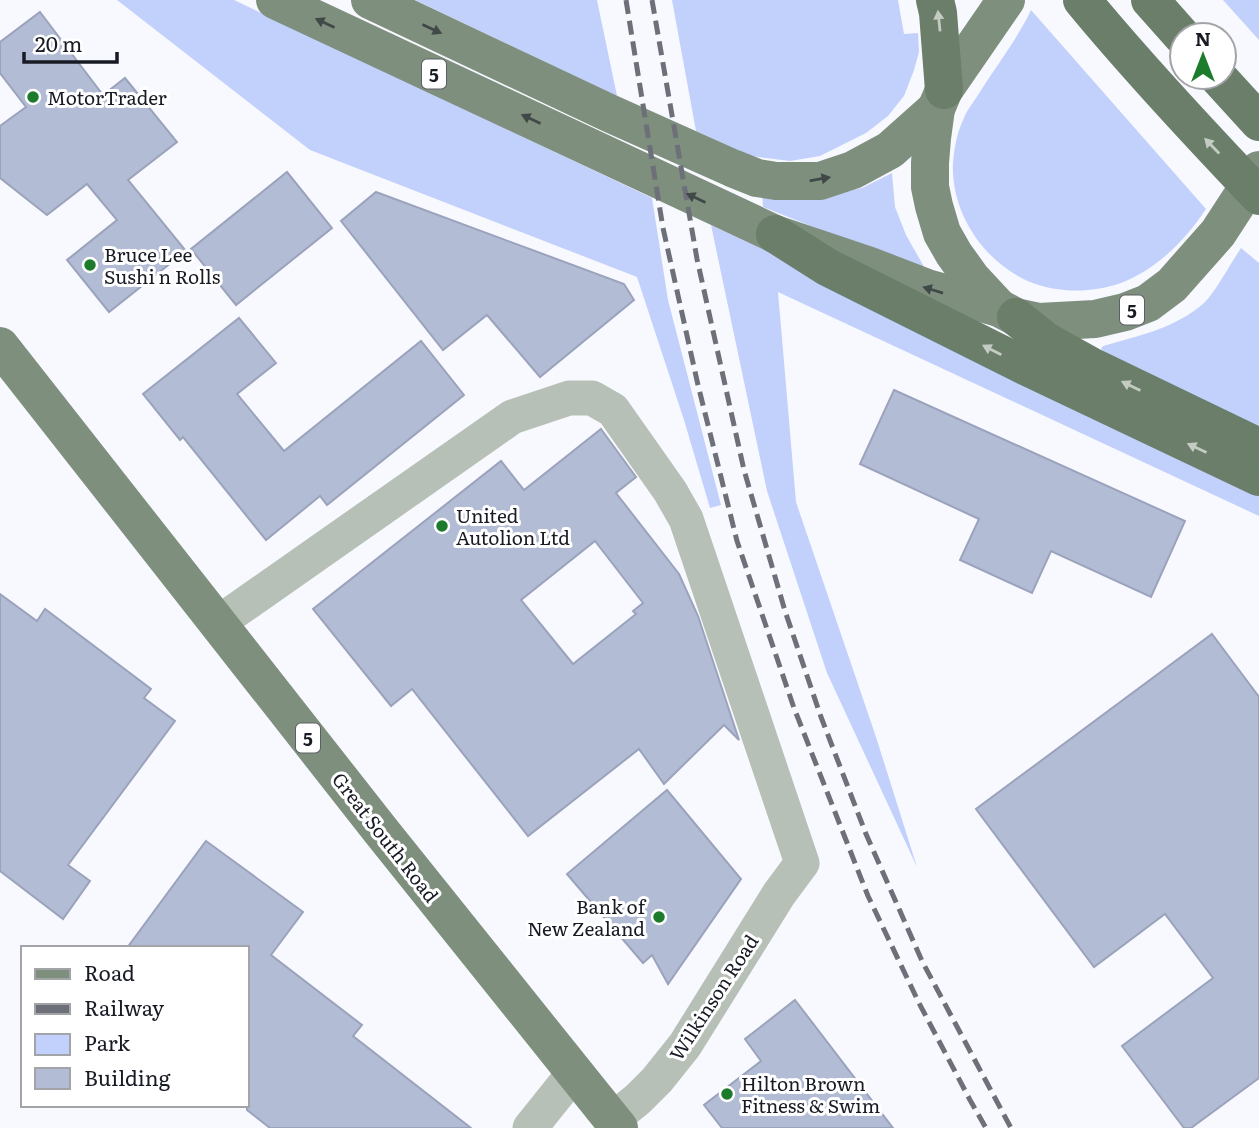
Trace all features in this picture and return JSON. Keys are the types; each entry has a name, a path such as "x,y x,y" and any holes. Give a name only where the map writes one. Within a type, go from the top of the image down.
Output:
{"highway":[{"path":"935,0 938,13 940,100"},
{"path":"1082,0 1107,31 1259,196"},
{"path":"1150,0 1169,21"},
{"path":"1231,91 1259,122"},
{"path":"766,230 827,267 1012,360 1259,477"},
{"path":"1008,312 1046,341 1080,360 1259,447"}],"main road":[{"name":"5","path":"275,0 766,230 927,288 1039,322 1095,319 1148,303 1172,285 1218,233 1259,170"},
{"name":"5","path":"370,0 609,113 752,176 776,181 820,181 853,170 890,150 940,100 1005,0"},
{"path":"940,100 932,138 930,187 942,233 972,279 1008,312"},
{"name":"Great South Road","path":"0,346 615,1124"}],"street":[{"name":"Wilkinson Road","path":"218,623 512,417 569,398 592,398 612,410 670,491 686,519 802,863 779,894 685,1045 657,1080 615,1124"},
{"path":"530,1128 574,1073"}],"green space":[{"path":"117,0 234,0 652,198 668,300 721,505 710,508 637,277 310,150"},
{"path":"415,0 597,0 617,96"},
{"path":"672,0 898,0 904,34 918,33 919,52 904,96 888,116 866,133 820,156 790,161 750,156 696,131"},
{"path":"1223,0 1259,0 1259,40"},
{"path":"1031,10 1206,209 1168,254 1144,271 1118,284 1097,289 1051,288 1014,274 999,263 974,235 958,201 953,164 962,123 968,109"},
{"path":"892,173 895,207 906,235 927,272 763,207 762,194 801,199 862,188"},
{"path":"711,225 1259,491 1259,516 778,292 796,502 917,867 827,673 767,491"},
{"path":"1241,248 1259,263 1259,436 1114,359 1101,349 1103,346 1169,325 1193,312 1213,292"}],"building":[{"path":"40,12 103,95 125,78 177,142 128,180 186,251 109,312 67,260 117,220 87,184 47,215 0,178 0,126 26,107 0,73 0,42"},
{"path":"287,172 332,228 236,305 191,249"},
{"path":"376,192 624,284 634,300 540,377 487,315 443,350 341,221"},
{"path":"239,318 276,363 237,394 284,451 421,341 464,395 327,505 320,496 266,540 183,437 180,440 143,394"},
{"path":"894,390 1185,521 1151,597 1051,551 1032,593 960,560 979,519 860,464"},
{"path":"601,429 636,477 616,493 679,574 698,616 739,740 724,725 664,784 639,749 528,836 412,689 391,706 313,609 501,461 524,490","holes":["595,541 643,603 633,611 636,614 573,664 521,600"]},
{"path":"0,594 37,621 45,609 151,689 144,698 175,721 68,865 90,881 63,919 0,871"},
{"path":"1212,634 1259,697 1259,1078 1191,1128 1184,1128 1122,1046 1213,978 1165,914 1094,967 976,809"},
{"name":"Bank of New Zealand","path":"667,790 741,879 668,984 652,955 643,963 567,874"},
{"path":"206,841 303,912 271,955 362,1025 353,1036 471,1128 270,1128 247,1110 248,946 128,946"},
{"path":"795,1000 893,1128 722,1128 704,1105 761,1061 745,1039"}],"railway":[{"path":"626,0 663,228 737,541 794,708 868,896 919,1003 986,1128"},
{"path":"652,0 697,259 744,470 785,611 821,717 866,834 922,961 1011,1128"}],"place":[{"name":"MotorTrader","path":"33,97"},
{"name":"Bruce Lee Sushi n Rolls","path":"90,265"},
{"name":"United Autolion Ltd","path":"442,526"},
{"name":"Bank of New Zealand","path":"659,917"},
{"name":"Hilton Brown Fitness & Swim","path":"727,1094"}]}
